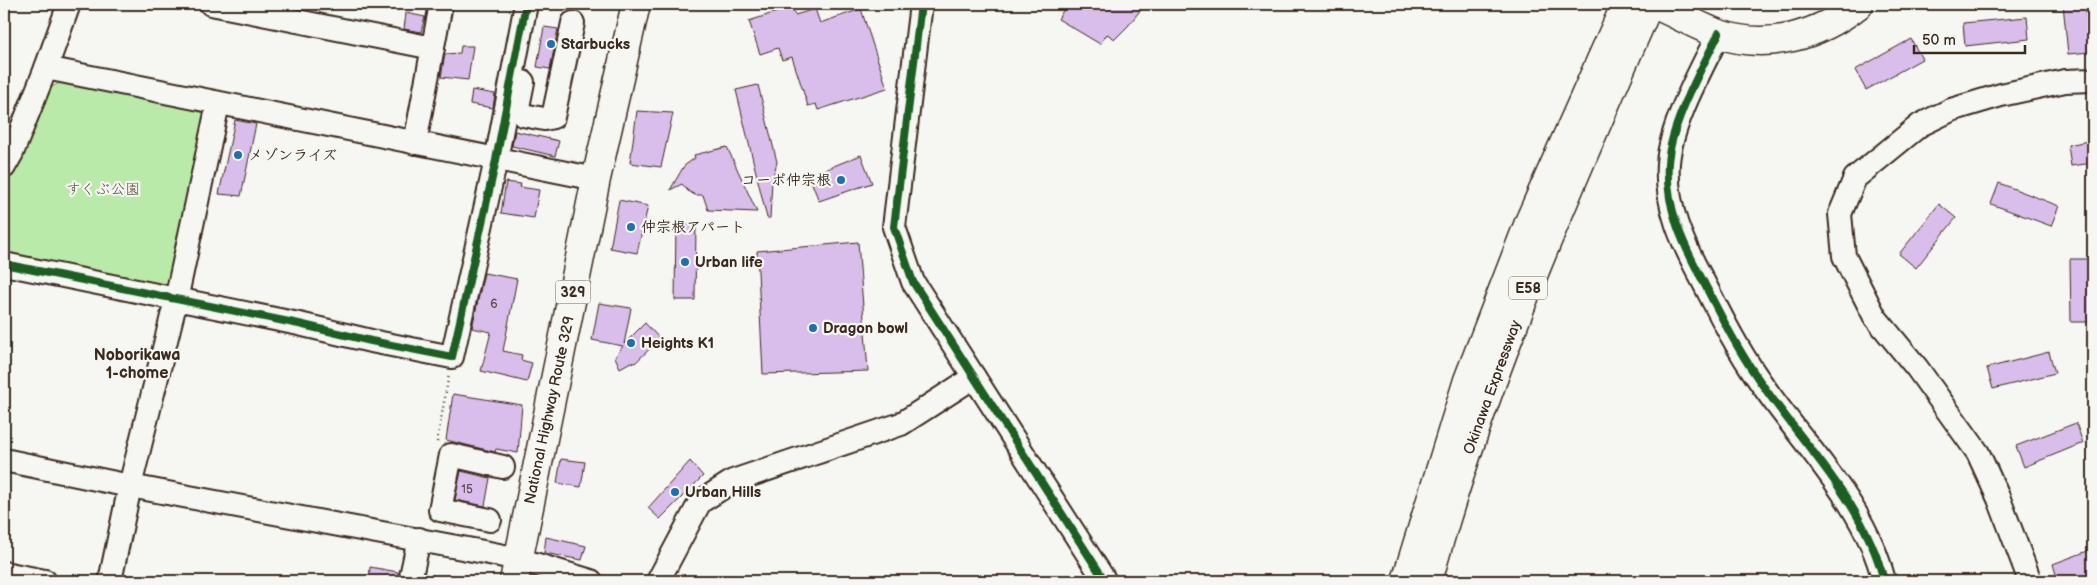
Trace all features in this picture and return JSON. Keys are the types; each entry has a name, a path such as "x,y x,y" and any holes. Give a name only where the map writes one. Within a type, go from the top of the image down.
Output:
{"main road":[{"name":"National Highway Route 329","path":"516,570 596,179 636,4"},
{"name":"Okinawa Expressway","path":"1406,581 1468,380 1530,220 1626,4"},
{"path":"1658,7 1719,34 1737,38 1763,40 1804,35 1836,20 1859,4"},
{"name":"Okinawa Expressway","path":"1428,581 1488,390 1552,224 1658,7"}],"street":[{"path":"6,156 46,68 69,4"},
{"path":"211,4 433,48"},
{"path":"416,143 441,4"},
{"path":"922,4 894,228 913,282 1105,581"},
{"path":"530,8 518,107 523,115 544,119 553,117 574,23"},
{"path":"4,264 452,357 530,8"},
{"path":"1719,34 1685,106 1672,142 1668,163 1669,190 1673,215 1692,261 1756,376 1833,479 1864,528 1876,552 1884,581"},
{"path":"46,68 596,179"},
{"path":"2030,581 1999,499 1978,454 1917,368 1875,317 1844,256 1840,214 1856,178 1920,125 1951,110 2001,95 2065,81 2093,80"},
{"path":"110,581 130,486 176,300 218,104"},
{"path":"658,581 700,502 733,481 901,424 974,377"},
{"path":"490,520 440,510 451,455 503,467"},
{"path":"4,460 130,486 419,539 516,570 591,581"},
{"path":"410,581 419,539"},
{"path":"4,573 45,581"}],"green space":[{"name":"すくぶ公園","path":"65,80 210,109 171,292 4,260 4,187 20,158 52,87"}],"building":[{"path":"1065,4 1145,4 1115,39 1107,34 1100,44 1058,19"},
{"path":"2063,4 2085,4 2090,52 2068,54"},
{"path":"792,7 795,15 815,9 820,23 861,9 887,88 818,110 816,104 808,106 792,57 782,60 778,48 760,54 749,21"},
{"path":"406,13 425,17 421,32 404,29"},
{"path":"2027,17 2029,39 1965,46 1963,23"},
{"path":"544,27 558,29 550,69 537,67"},
{"path":"1911,39 1922,59 1866,90 1855,70"},
{"path":"461,46 473,46 468,80 441,77 445,54 460,53"},
{"path":"758,85 777,162 772,180 770,218 767,218 736,90"},
{"path":"472,90 495,94 493,108 470,104"},
{"path":"637,111 673,113 661,167 630,163"},
{"name":"メゾンライズ","path":"235,120 256,124 241,196 219,194"},
{"path":"515,131 559,141 555,156 512,146"},
{"path":"2093,140 2093,163 2071,166 2068,145"},
{"path":"727,147 757,212 708,210 703,195 695,195 682,184 670,190 684,166 695,158 694,155"},
{"name":"コーポ仲宗根","path":"861,155 872,183 819,201 809,176"},
{"path":"506,182 521,184 520,187 539,190 534,218 501,213"},
{"path":"1999,183 2059,206 2051,226 1991,204"},
{"name":"仲宗根アパート","path":"619,200 648,206 637,253 610,248"},
{"path":"1939,204 1956,218 1916,268 1899,254"},
{"name":"Urban life","path":"676,224 696,224 695,300 675,300"},
{"name":"Dragon bowl","path":"858,242 868,371 763,374 757,251"},
{"path":"2070,259 2093,259 2093,322 2071,322"},
{"path":"484,273 517,279 503,351 522,355 521,360 532,363 527,382 481,371 491,332 472,328"},
{"name":"Heights K1","path":"599,303 631,308 624,344 645,323 660,339 635,363 631,362 620,368 615,357 623,346 592,340"},
{"path":"2049,352 2055,373 1993,389 1987,368"},
{"path":"453,394 522,405 518,453 496,449 495,452 446,440"},
{"path":"2076,423 2083,443 2024,467 2016,446"},
{"path":"561,459 585,462 581,487 557,483"},
{"name":"Urban Hills","path":"690,461 703,476 660,519 648,508"},
{"path":"461,471 490,478 485,506 455,500"},
{"path":"546,537 586,546 582,560 544,553"},
{"path":"2093,549 2093,573 2070,581 2058,581 2053,564"},
{"path":"370,567 398,572 397,581 369,581"}],"cycle path":[{"path":"4,264 452,357 496,160 526,4"},
{"path":"921,4 894,227 913,282 1105,581"},
{"path":"1719,33 1688,97 1670,147 1668,179 1672,210 1682,239 1728,330 1757,377 1847,499 1875,552 1884,581"}],"place":[{"name":"Starbucks","path":"551,44"},
{"name":"メゾンライズ","path":"238,155"},
{"name":"コーポ仲宗根","path":"841,180"},
{"name":"仲宗根アパート","path":"631,227"},
{"name":"Urban life","path":"685,262"},
{"name":"Dragon bowl","path":"813,328"},
{"name":"Heights K1","path":"631,343"},
{"name":"Urban Hills","path":"675,492"}],"district":[{"name":"Noborikawa 1-chome","path":"137,363"}]}
